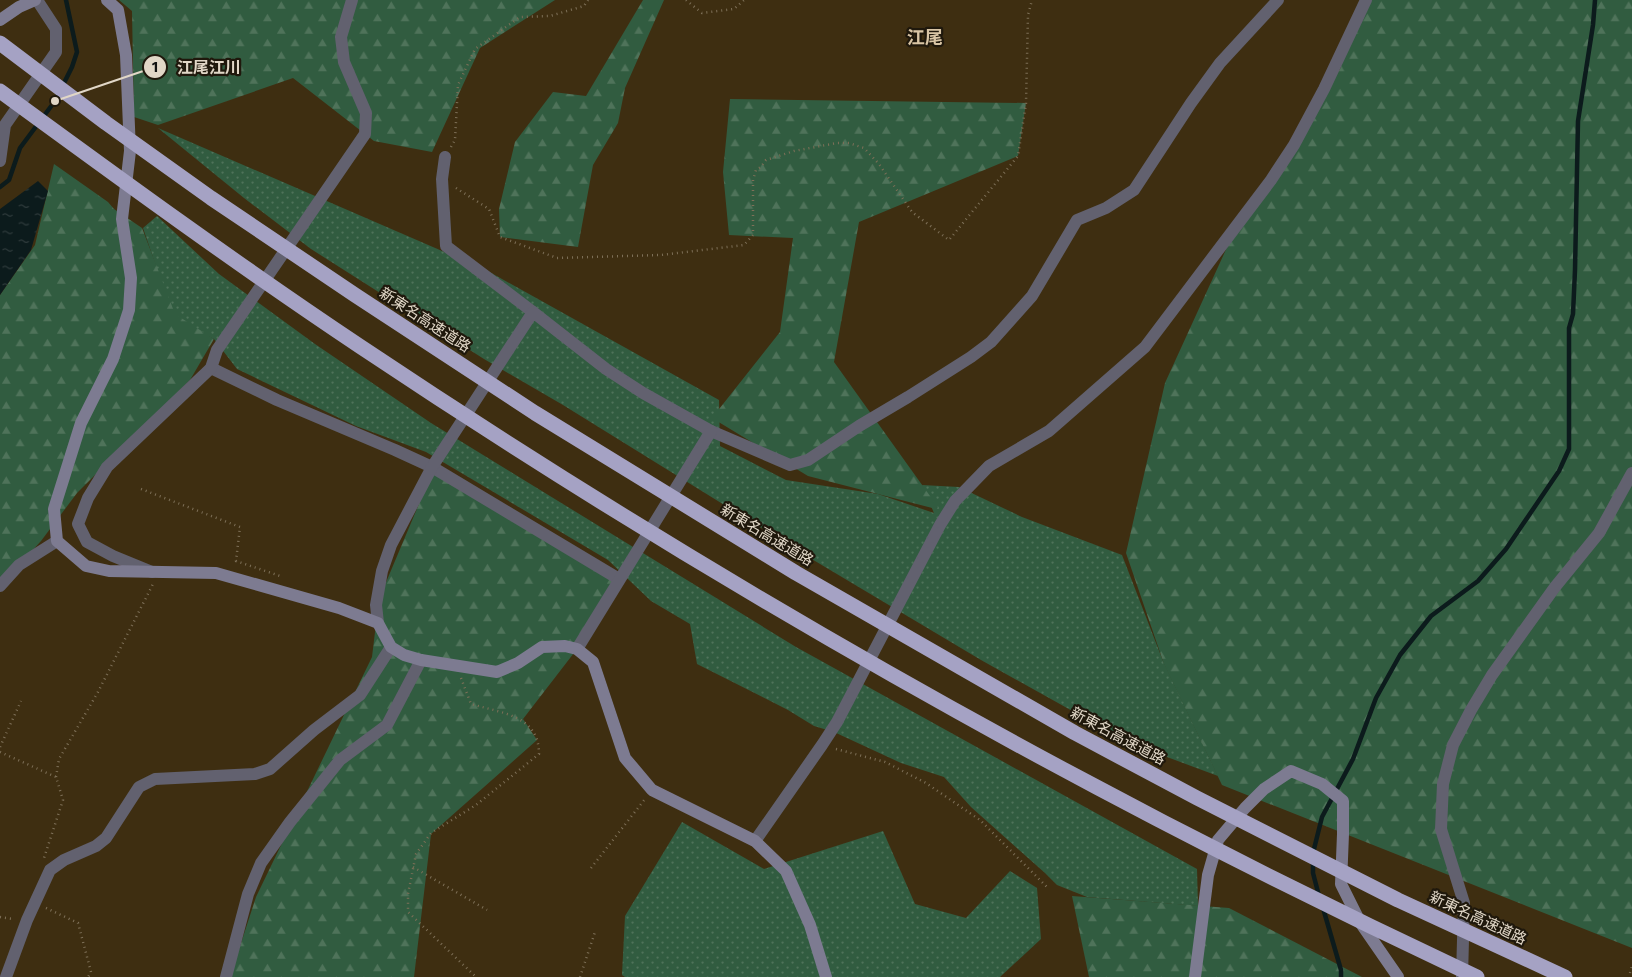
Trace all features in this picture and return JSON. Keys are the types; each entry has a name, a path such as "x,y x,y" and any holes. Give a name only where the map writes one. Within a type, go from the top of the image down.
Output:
{"highway":[{"name":"新東名高速道路","path":"0,42 210,198 347,290 510,397 796,573 1075,733 1197,798 1398,900 1564,977"},
{"path":"0,90 188,228 361,347 671,544 911,684 1057,765 1192,836 1392,937 1478,977"}],"street":[{"path":"0,20 19,7 36,0 56,30 56,52 5,125 0,162"},
{"path":"107,0 118,10 126,55 130,151 122,219 131,278 129,310 113,359 81,423 54,509 57,541 86,566 109,571 216,573 338,608 378,623"},
{"path":"156,572 113,556 87,542 78,524 88,498 107,467 211,368 217,350 364,134 366,113 344,62 341,37 352,0"},
{"path":"445,157 442,180 446,246 613,374 711,431 790,465 808,460 991,342 1032,296 1077,220 1106,208 1134,190 1191,103 1220,63 1278,0"},
{"path":"755,841 836,722 940,525 955,501 989,466 1049,431 1145,347 1271,180 1294,145 1324,90 1366,0"},
{"path":"533,312 435,463 391,545 382,572 376,605 378,623 391,647 404,654 421,660 497,672 518,663 542,647 565,646 577,648 593,662 626,758 652,790 755,841 786,871 810,925 826,977"},
{"path":"211,368 277,400 395,450 435,463 622,573"},
{"path":"577,648 711,431"},
{"path":"1462,977 1464,903 1442,830 1443,784 1453,745 1492,675 1555,587 1599,533 1632,473"},
{"path":"0,586 19,565 57,541"},
{"path":"6,977 27,920 50,870 64,860 96,846 106,838 139,787 155,779 255,774 270,769 314,730 360,695 391,647"},
{"path":"226,977 248,894 261,863 290,822 340,760 387,725 421,660"},
{"path":"1195,977 1208,875 1218,840 1264,789 1291,771 1322,784 1343,801 1341,884 1360,922 1398,977"}],"path":[{"path":"445,157 455,140 458,85 475,50 520,17 550,16 584,6 588,0"},
{"path":"686,0 702,13 734,9 744,0"},
{"path":"442,180 489,209 500,237 557,258 661,255 744,245 753,235 753,180 756,170 766,160 794,151 837,143 849,143 864,148 879,164 912,212 949,240 1018,156 1026,103 1028,16 1032,0"},
{"path":"141,489 240,527 236,562 288,578"},
{"path":"42,864 63,800 56,777 59,759 98,692 156,572"},
{"path":"456,666 471,704 522,720 535,733 539,745 539,754 476,805 431,834 416,854 408,894 408,912 476,977"},
{"path":"0,747 20,701"},
{"path":"822,745 885,762 926,783 980,820 1047,887"},
{"path":"0,752 56,777"},
{"path":"591,868 652,790"},
{"path":"413,867 487,910"},
{"path":"36,903 78,922 91,972 88,977"},
{"path":"580,977 595,932"},
{"path":"1630,973 1632,966"}],"green space":[{"path":"119,0 555,0 480,48 432,152 374,141 293,78 158,125 134,117 132,11"},
{"path":"643,0 664,0 625,88 618,123 593,165 578,247 500,237 499,209 515,142 553,92 586,96"},
{"path":"1364,0 1632,0 1632,948 1222,785 1164,664 1126,553 1165,383 1234,232 1340,69"},
{"path":"730,99 1026,103 1018,156 859,222 834,362 940,510 808,476 712,418 780,332 793,238 729,235 723,172"},
{"path":"158,128 486,270 719,400 720,446 786,480 878,494 934,513 922,485 959,487 1022,517 1122,555 1163,661 1218,776 1167,757 1101,727 981,660 805,555 563,405 484,359 311,249 244,198"},
{"path":"54,164 142,228 175,314 214,339 190,380 77,493 41,541 0,586 0,295 35,245"},
{"path":"157,216 219,274 315,344 431,423 796,647 1197,869 1198,906 1087,897 1057,885 971,807 944,777 901,763 834,732 814,726 788,710 697,664 690,624 651,601 608,560 426,452 356,426 237,369 214,339 174,319 143,228"},
{"path":"432,473 619,579 577,649 523,719 537,740 431,834 414,977 230,977 256,897 372,657 379,599"},
{"path":"682,822 764,869 883,831 915,904 966,918 1010,871 1037,888 1041,939 1000,977 625,977 622,975 625,916"},
{"path":"1072,896 1229,908 1362,977 1089,977"}],"water":[{"path":"38,181 48,191 31,250 0,295 0,209"}],"waterway":[{"path":"0,187 9,180 20,148 55,101 72,67 77,52 66,0"},
{"path":"1319,896 1313,873 1313,853 1322,817 1353,759 1376,698 1400,655 1431,616 1478,581 1506,549 1559,471 1569,449 1569,328 1573,314 1575,270 1578,121 1595,0"},
{"path":"1323,908 1341,970 1341,977"}],"place":[{"name":"江尾江川","path":"55,101"}],"district":[{"name":"江尾","path":"925,38"}]}
